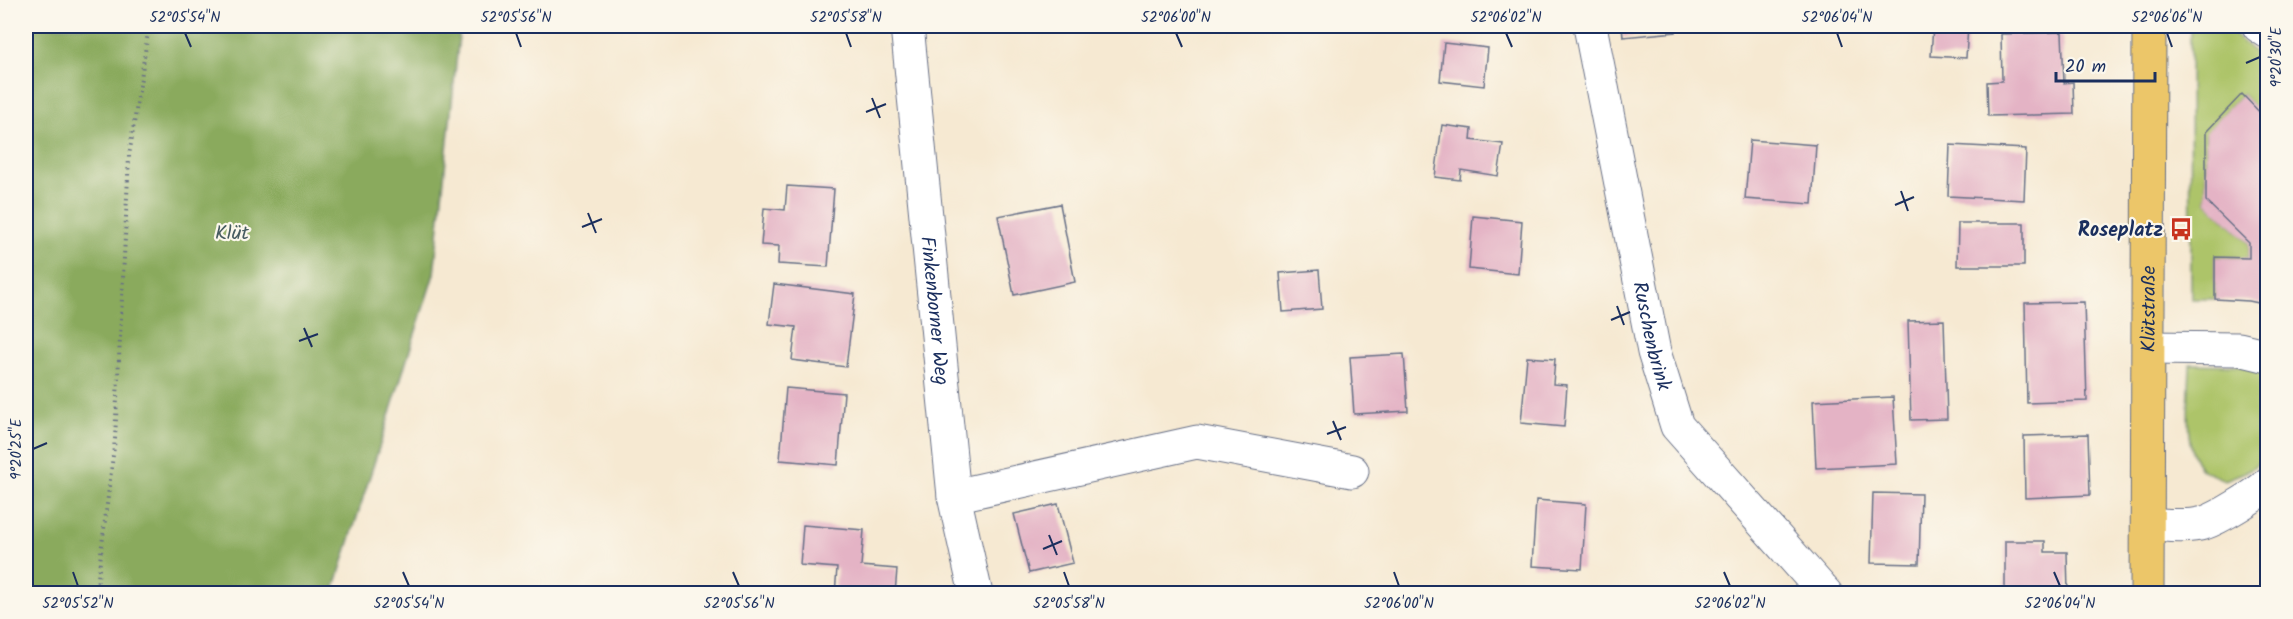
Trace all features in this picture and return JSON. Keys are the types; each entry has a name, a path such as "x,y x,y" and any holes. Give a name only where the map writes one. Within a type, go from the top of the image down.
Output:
{"main road":[{"name":"Klütstraße","path":"2147,594 2149,26"}],"street":[{"name":"Finkenborner Weg","path":"907,26 954,495 976,594"},
{"name":"Ruschenbrink","path":"1590,26 1654,352 1677,426 1826,594"},
{"path":"2259,26 2268,32"},
{"path":"2149,348 2239,349 2268,356"},
{"path":"954,495 1197,442 1352,471"},
{"path":"2148,524 2204,523 2257,495 2268,484"}],"path":[{"path":"96,594 115,439 129,156 149,26"}],"green space":[{"name":"Klüt","path":"26,26 460,26 434,274 333,593 26,593"},
{"path":"2219,26 2234,34 2267,63 2267,121 2242,94 2206,133 2206,201 2249,243 2249,258 2215,257 2215,299 2191,299 2190,28"},
{"path":"2190,364 2237,365 2267,372 2267,454 2250,470 2225,480 2203,470 2196,462 2189,436 2188,420"}],"building":[{"path":"1622,26 1675,26 1676,32 1623,37"},
{"path":"1933,26 1968,26 1966,58 1931,56"},
{"path":"2062,32 2064,83 2073,82 2074,114 1988,116 1987,82 2002,81 2001,34"},
{"path":"1444,43 1488,48 1484,86 1440,81"},
{"path":"2242,94 2268,121 2268,305 2249,301 2215,299 2215,257 2249,258 2249,243 2206,201 2206,132"},
{"path":"1442,125 1472,129 1471,140 1503,144 1498,176 1461,170 1460,180 1435,177"},
{"path":"1750,140 1816,145 1812,204 1745,199"},
{"path":"1950,145 2026,149 2024,200 1948,196"},
{"path":"787,186 834,189 828,267 778,264 779,246 761,245 764,208 785,210"},
{"path":"1060,204 1075,282 1014,295 998,216"},
{"path":"1473,216 1522,221 1518,274 1469,269"},
{"path":"1958,223 2024,223 2024,266 1957,266"},
{"path":"1319,270 1322,309 1283,312 1280,273"},
{"path":"774,284 855,294 846,367 792,360 796,327 769,324"},
{"path":"2084,302 2087,401 2027,403 2025,303"},
{"path":"1944,320 1947,419 1911,420 1908,321"},
{"path":"1404,354 1408,411 1354,414 1350,357"},
{"path":"1527,357 1555,359 1553,384 1567,385 1564,427 1521,423"},
{"path":"786,388 844,393 838,465 780,460"},
{"path":"1893,397 1897,464 1816,468 1813,401"},
{"path":"2088,434 2090,495 2025,498 2024,436"},
{"path":"1873,493 1921,494 1919,564 1871,563"},
{"path":"1536,500 1586,504 1582,569 1532,566"},
{"path":"1058,504 1073,563 1029,573 1014,514"},
{"path":"803,525 864,530 861,566 897,569 895,594 835,594 837,568 800,565"},
{"path":"2005,541 2045,541 2045,552 2067,552 2068,594 2005,594"}],"place":[{"name":"Roseplatz","path":"2181,229"}]}
